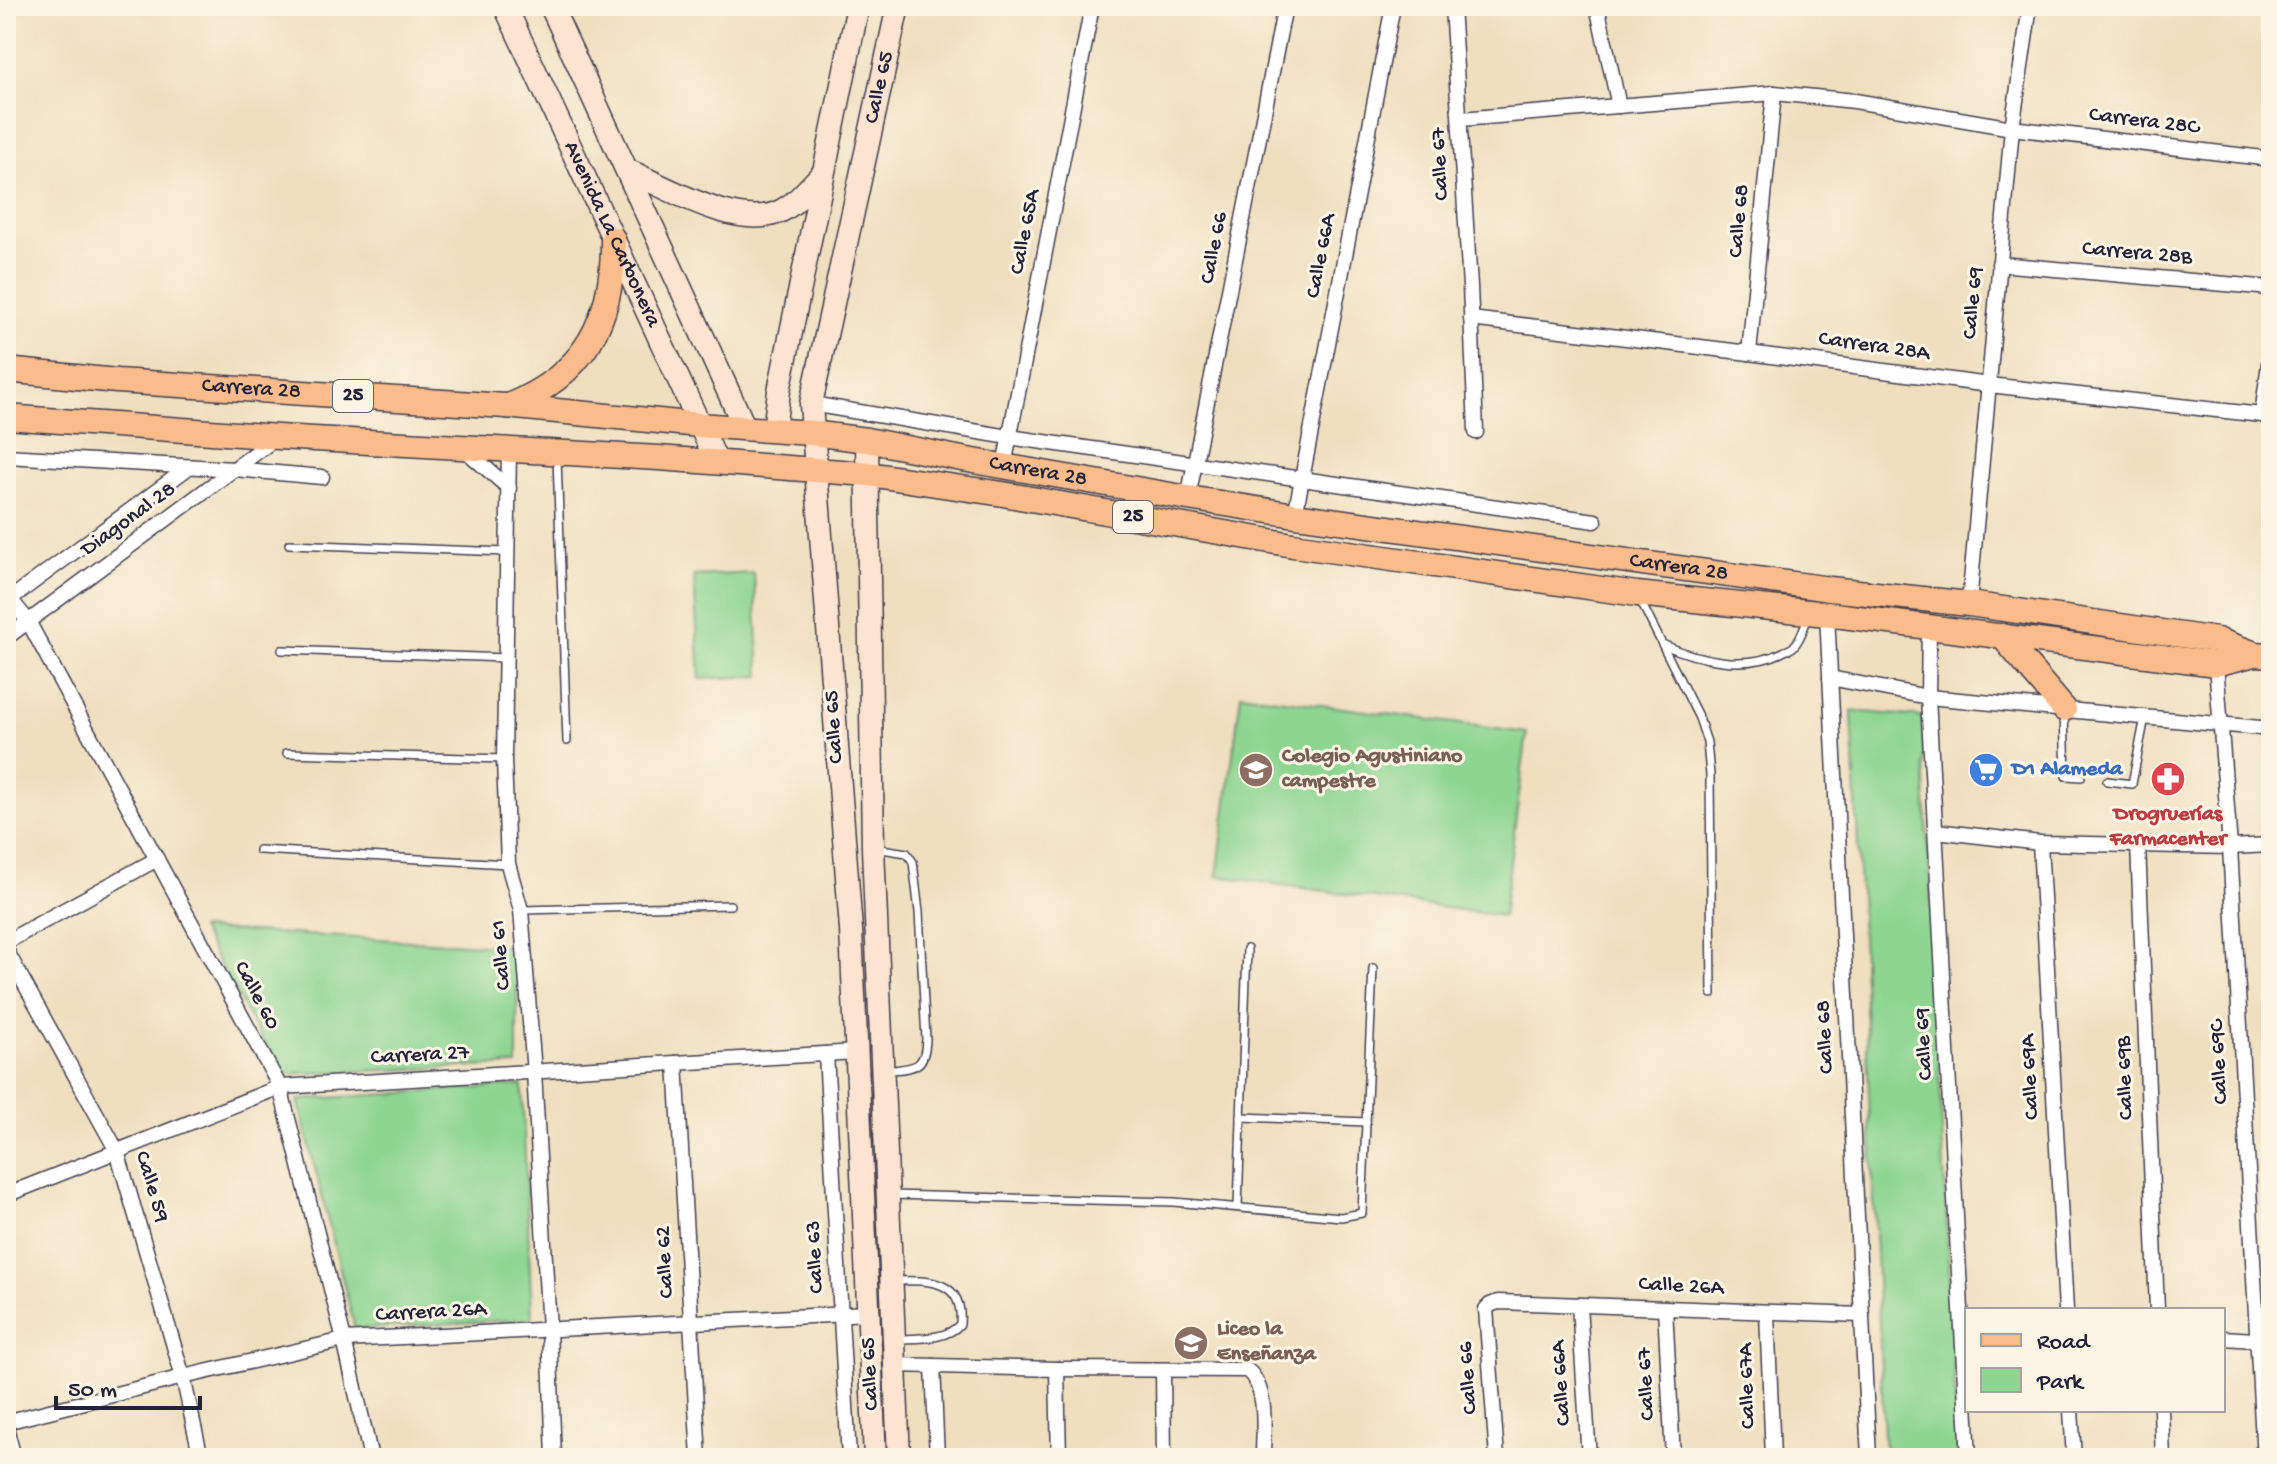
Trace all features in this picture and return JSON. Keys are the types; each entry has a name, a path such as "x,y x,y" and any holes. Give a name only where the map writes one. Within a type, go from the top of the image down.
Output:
{"main road":[{"path":"506,406 528,398 549,385 567,370 589,342 605,310 611,287 613,239"},
{"name":"Carrera 28","path":"6,370 117,381 506,406 867,440 1295,515 1830,589 1969,604 2217,640 2263,654"},
{"name":"Carrera 28","path":"6,417 868,474 1003,494 1293,545 1637,594 1819,613 2216,664 2263,654"},
{"path":"2002,636 2064,709"}],"street":[{"name":"Avenida La Carbonera","path":"505,6 717,462"},
{"name":"Avenida La Carbonera","path":"551,6 745,428"},
{"name":"Calle 65","path":"774,430 779,391 858,6"},
{"name":"Calle 65","path":"875,1458 851,930 811,404 898,6"},
{"name":"Calle 65A","path":"1004,466 1092,6"},
{"name":"Calle 66","path":"1188,498 1285,6"},
{"name":"Calle 66A","path":"1295,515 1393,6"},
{"name":"Calle 67","path":"1452,6 1461,119 1476,432"},
{"path":"1597,6 1619,106"},
{"name":"Calle 69","path":"1969,604 2012,128 2030,6"},
{"path":"1461,119 1774,93 1855,101 2012,128"},
{"name":"Calle 68","path":"1749,353 1774,93"},
{"name":"Carrera 28C","path":"2012,128 2271,159"},
{"path":"627,170 720,211 761,218 781,211 798,199 824,172"},
{"name":"Carrera 28B","path":"1999,264 2271,288"},
{"name":"Carrera 28A","path":"1471,319 1989,385 2267,416"},
{"path":"2267,416 2271,349"},
{"path":"811,404 1009,437 1595,521"},
{"name":"Diagonal 28","path":"6,638 278,437"},
{"name":"Calle 65","path":"867,440 873,848 899,1458"},
{"path":"463,449 509,488"},
{"name":"Calle 61","path":"509,450 504,759 508,864 523,927 534,1072 554,1458"},
{"path":"6,456 322,477"},
{"name":"Diagonal 28","path":"7,598 189,467"},
{"name":"Calle 60","path":"7,598 28,621 280,1087 371,1458"},
{"name":"Calle 68","path":"1819,613 1830,678 1869,1458"},
{"name":"Calle 69","path":"1929,627 1928,697 1965,1324"},
{"name":"Calle 69C","path":"2216,664 2264,1340 2264,1458"},
{"path":"1830,678 1928,697 2271,729"},
{"path":"1936,831 2040,843 2271,845"},
{"name":"Calle 69A","path":"2040,843 2066,1308"},
{"name":"Calle 69B","path":"2138,845 2157,1308"},
{"path":"6,942 157,859"},
{"name":"Calle 59","path":"6,950 117,1151 183,1377 201,1458"},
{"name":"Carrera 27","path":"6,1195 280,1087 856,1052"},
{"name":"Calle 63","path":"826,1054 849,1458"},
{"name":"Calle 62","path":"676,1063 699,1458"},
{"name":"Calle 66","path":"1497,1458 1486,1309 1498,1302"},
{"name":"Calle 26A","path":"1498,1302 1862,1315"},
{"name":"Calle 66A","path":"1579,1305 1589,1458"},
{"name":"Calle 67","path":"1665,1308 1673,1458"},
{"name":"Carrera 26A","path":"6,1424 183,1377 344,1340 868,1313"},
{"name":"Calle 67A","path":"1767,1313 1773,1458"},
{"path":"2225,1338 2264,1340"},
{"path":"894,1365 1247,1370 1261,1390 1263,1458"},
{"path":"933,1366 937,1458"},
{"path":"1057,1369 1059,1458"},
{"path":"1163,1370 1164,1458"},
{"name":"Calle 69","path":"1968,1412 1969,1458"},
{"path":"2071,1412 2074,1458"},
{"path":"2161,1412 2163,1458"},
{"path":"6,1424 14,1458"}],"lane":[{"path":"557,452 567,741"},
{"path":"289,544 508,552"},
{"path":"1637,594 1699,718 1707,742 1712,994"},
{"path":"1662,644 1715,660 1744,661 1773,657 1794,646 1819,613"},
{"path":"282,650 506,658"},
{"path":"2064,709 2066,776 2081,777"},
{"path":"2107,781 2132,784 2145,717"},
{"path":"287,753 504,759"},
{"path":"873,848 907,853 913,862 926,1039 926,1054 922,1062 914,1067 883,1071"},
{"path":"259,850 508,864"},
{"path":"521,910 730,905"},
{"path":"1238,1207 1247,949"},
{"path":"888,1195 1174,1202 1341,1217 1362,1213 1373,968"},
{"path":"1241,1117 1366,1122"},
{"path":"866,1282 913,1280 944,1285 953,1291 959,1301 961,1315 960,1324 951,1332 920,1338 869,1340"}],"green space":[{"path":"754,573 760,676 700,679 694,576"},
{"path":"1241,694 1527,733 1503,916 1217,876"},
{"path":"1852,711 1922,717 1958,1458 1885,1458"},
{"path":"200,929 517,947 517,1065 281,1074"},
{"path":"522,1085 532,1319 355,1329 298,1100"}],"place":[{"name":"Colegio Agustiniano campestre","path":"1256,770"},
{"name":"D1 Alameda","path":"1986,770"},
{"name":"Drogruerías Farmacenter","path":"2168,779"},
{"name":"Liceo la Enseñanza","path":"1191,1343"}]}
